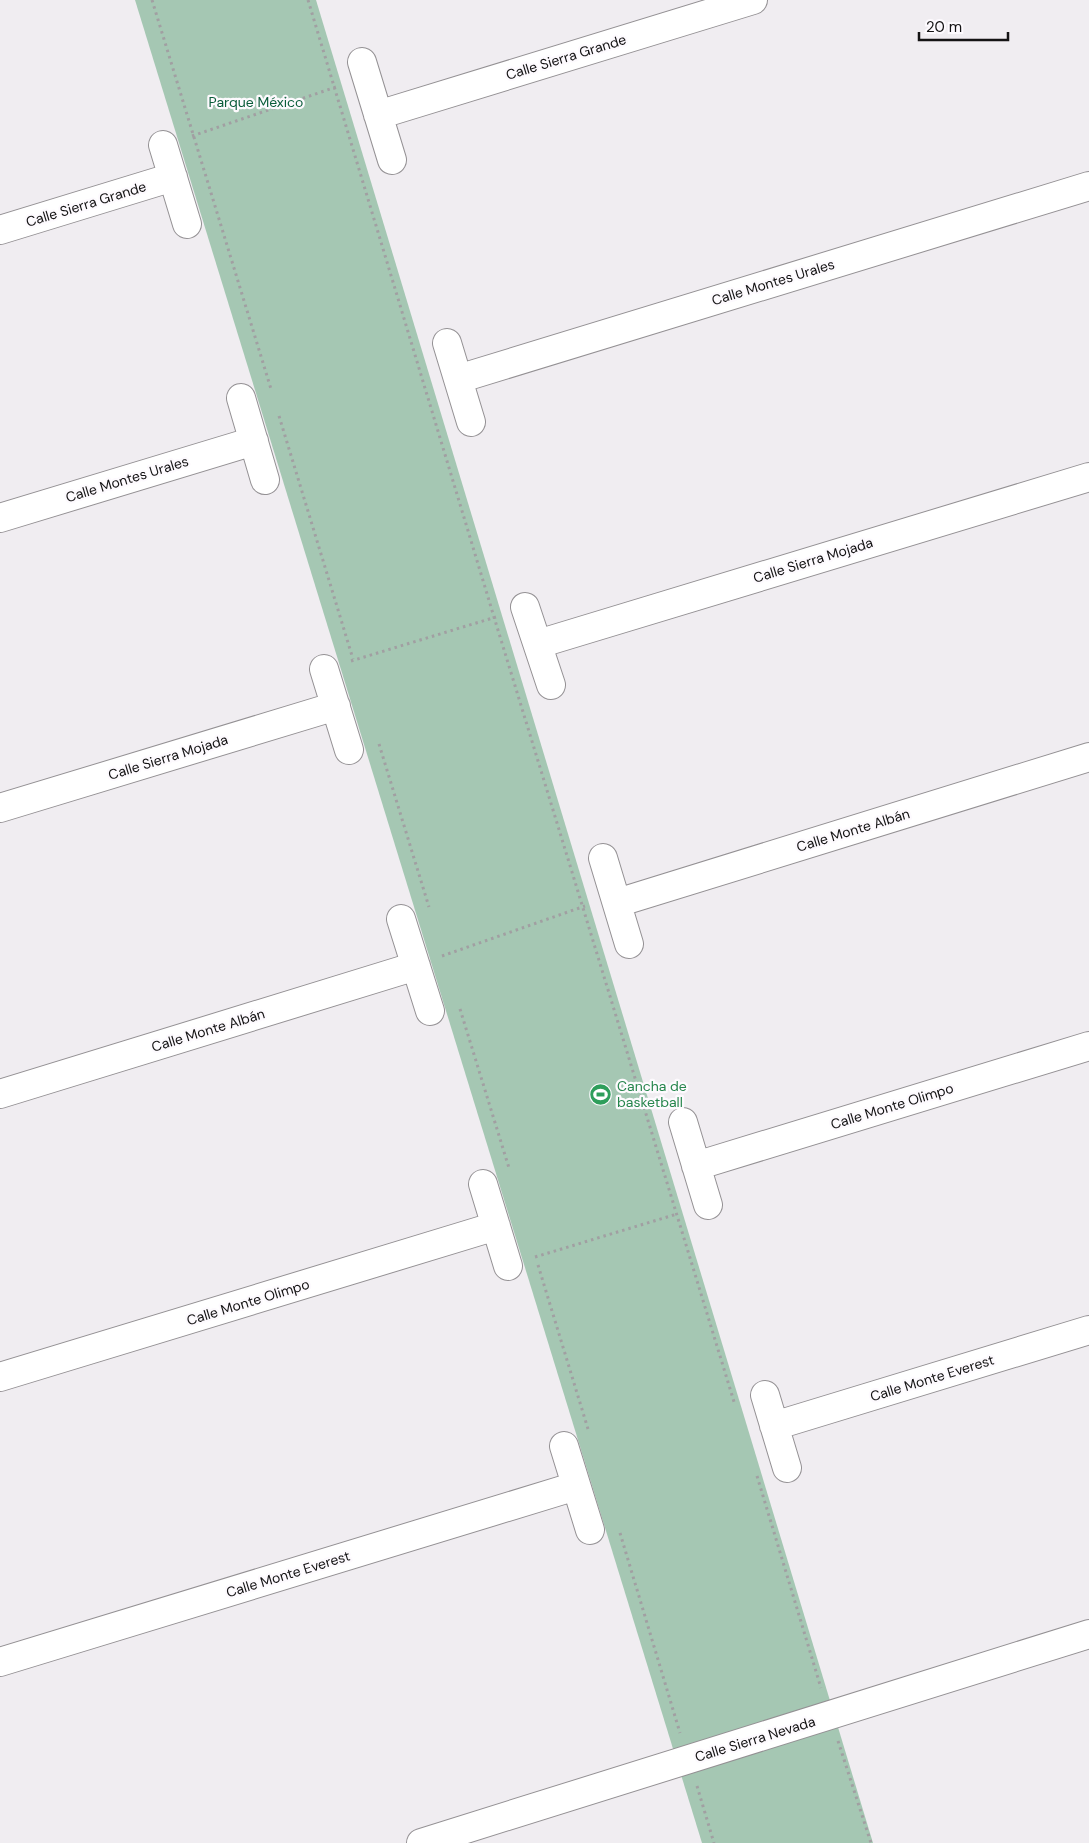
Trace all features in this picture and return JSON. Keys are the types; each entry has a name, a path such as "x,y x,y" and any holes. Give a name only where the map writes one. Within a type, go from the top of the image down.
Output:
{"street":[{"name":"Calle Sierra Grande","path":"378,114 754,0"},
{"path":"364,69 392,160"},
{"path":"163,146 187,224"},
{"name":"Calle Sierra Grande","path":"0,230 173,177"},
{"name":"Calle Montes Urales","path":"458,379 1089,186"},
{"path":"447,343 471,422"},
{"path":"241,398 265,480"},
{"name":"Calle Montes Urales","path":"0,518 254,441"},
{"name":"Calle Sierra Mojada","path":"538,644 1089,477"},
{"path":"525,607 551,685"},
{"path":"324,669 349,750"},
{"name":"Calle Sierra Mojada","path":"0,808 336,706"},
{"name":"Calle Monte Albán","path":"615,899 1089,757"},
{"path":"603,858 629,944"},
{"path":"401,919 430,1011"},
{"name":"Calle Monte Albán","path":"0,1094 416,966"},
{"name":"Calle Monte Olimpo","path":"696,1166 1089,1046"},
{"path":"682,1122 708,1205"},
{"path":"483,1184 508,1266"},
{"name":"Calle Monte Olimpo","path":"0,1377 496,1226"},
{"name":"Calle Monte Everest","path":"774,1426 1089,1330"},
{"path":"765,1395 787,1468"},
{"path":"564,1446 590,1530"},
{"name":"Calle Monte Everest","path":"0,1662 576,1486"},
{"name":"Calle Sierra Nevada","path":"421,1843 1089,1634"}],"path":[{"path":"308,0 494,618 584,906 738,1413"},
{"path":"163,146 335,88 364,69"},
{"path":"324,669 525,607"},
{"path":"416,966 584,906 615,899"},
{"path":"508,1266 708,1205"},
{"path":"755,1470 871,1843"}],"green space":[{"name":"Parque México","path":"135,0 316,0 873,1843 702,1843"}],"place":[{"name":"Cancha de basketball","path":"601,1094"}]}
